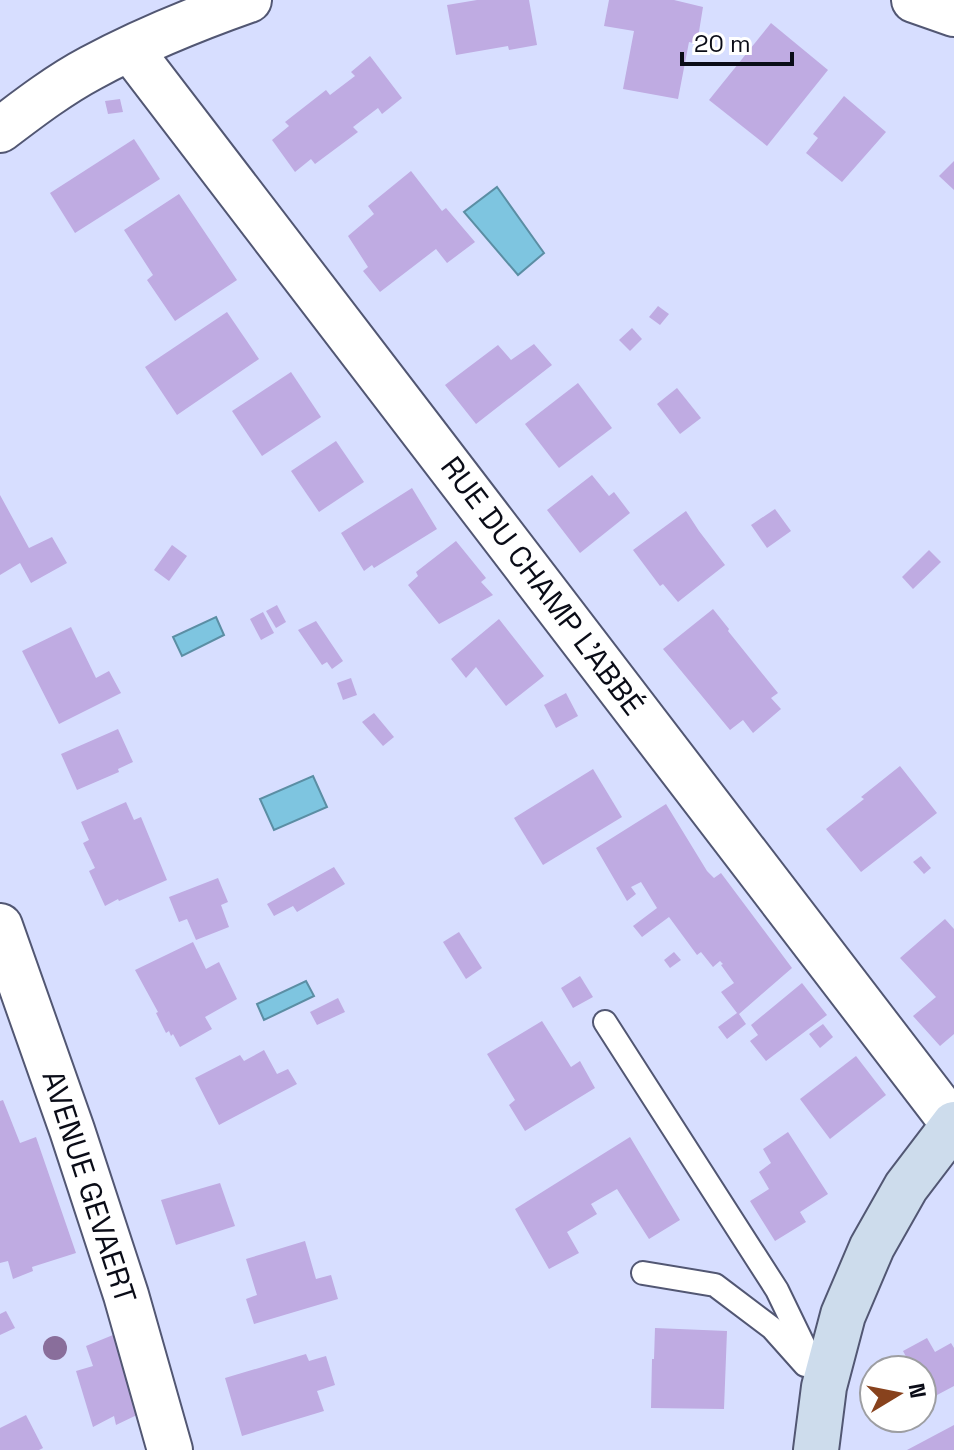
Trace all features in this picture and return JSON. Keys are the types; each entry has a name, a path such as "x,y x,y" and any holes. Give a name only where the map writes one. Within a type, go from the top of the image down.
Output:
{"main road":[{"path":"816,1450 824,1387 843,1315 872,1247 906,1187 954,1124"}],"street":[{"path":"0,130 89,69 216,11 249,0"},
{"path":"914,0 954,14"},
{"name":"RUE DU CHAMP L'ABBÉ","path":"130,49 954,1124"},
{"name":"AVENUE GEVAERT","path":"0,926 126,1295 170,1450"}],"lane":[{"path":"605,1022 777,1290 824,1387"},
{"path":"643,1273 715,1285 772,1328 824,1387"}],"water":[{"path":"497,187 544,253 518,275 464,212"},
{"path":"216,617 224,635 182,656 173,637"},
{"path":"313,776 327,807 274,830 260,799"},
{"path":"306,981 314,996 264,1020 257,1004"}],"building":[{"path":"477,0 529,0 537,45 509,50 508,46 456,55 447,5"},
{"path":"609,0 674,0 703,7 697,44 689,42 678,99 623,89 634,31 604,26"},
{"path":"771,23 828,70 767,146 709,100"},
{"path":"370,56 402,98 382,114 378,108 353,127 358,132 315,164 311,159 295,172 272,140 289,126 285,122 326,90 330,95 355,76 351,72"},
{"path":"844,96 886,132 842,182 806,153 818,138 813,134"},
{"path":"120,99 123,112 108,114 105,101"},
{"path":"134,139 160,179 75,233 50,193"},
{"path":"954,161 954,190 939,176"},
{"path":"411,171 442,211 446,208 475,242 447,263 436,249 380,292 363,271 368,267 348,236 374,214 368,206"},
{"path":"179,194 237,280 175,321 147,280 153,275 124,230"},
{"path":"658,306 669,314 660,325 649,317"},
{"path":"227,312 259,359 177,415 145,367"},
{"path":"632,328 642,339 630,351 619,340"},
{"path":"534,344 552,365 476,424 445,385 498,345 511,360"},
{"path":"291,372 321,417 262,456 232,411"},
{"path":"578,383 612,428 559,468 525,424"},
{"path":"677,388 701,418 680,434 657,404"},
{"path":"336,441 364,482 319,512 291,471"},
{"path":"592,475 609,496 614,492 630,513 580,553 547,510"},
{"path":"412,488 437,529 364,571 341,533"},
{"path":"0,495 29,548 52,537 67,563 31,583 20,563 0,575"},
{"path":"775,509 791,531 767,548 751,525"},
{"path":"686,511 725,565 678,602 663,584 660,586 633,550"},
{"path":"456,541 486,578 481,582 493,595 439,624 408,585 418,576 416,572"},
{"path":"172,545 187,556 169,581 154,570"},
{"path":"929,550 941,562 913,589 902,577"},
{"path":"277,605 286,622 276,628 266,611"},
{"path":"713,609 778,693 771,698 781,709 753,733 743,720 730,730 663,649"},
{"path":"263,612 274,633 261,640 250,619"},
{"path":"499,619 544,676 506,706 476,667 466,678 451,659"},
{"path":"316,621 343,661 332,669 327,662 322,665 298,630"},
{"path":"71,627 96,678 109,671 121,693 59,724 22,651"},
{"path":"351,678 357,695 343,700 337,683"},
{"path":"566,693 578,716 556,728 544,705"},
{"path":"374,713 394,737 383,746 362,722"},
{"path":"118,729 133,762 118,769 119,772 77,790 61,754"},
{"path":"900,766 937,813 861,872 826,829"},
{"path":"593,769 622,817 543,865 514,818"},
{"path":"126,802 134,820 141,817 167,880 105,906 89,871 95,868 83,843 89,840 81,822"},
{"path":"666,804 707,871 714,878 721,873 792,968 739,1014 746,1024 727,1039 718,1027 737,1013 721,992 734,983 723,964 720,961 713,967 701,952 697,955 669,917 642,937 633,926 657,908 641,882 631,887 636,894 627,901 596,848"},
{"path":"921,856 931,868 924,874 913,862"},
{"path":"334,867 345,884 297,912 293,906 274,916 267,904"},
{"path":"218,878 228,902 221,905 229,927 196,940 187,919 179,922 169,897"},
{"path":"945,919 954,929 954,1034 940,1046 913,1016 936,997 900,958"},
{"path":"459,932 482,968 466,979 443,942"},
{"path":"193,942 206,969 219,962 237,999 205,1017 212,1029 180,1047 173,1034 171,1036 169,1031 166,1033 135,970"},
{"path":"674,952 681,960 670,968 664,960"},
{"path":"580,976 593,997 573,1008 561,988"},
{"path":"802,983 827,1015 766,1061 750,1041 758,1035 751,1025"},
{"path":"338,998 345,1012 317,1025 310,1012"},
{"path":"542,1021 571,1067 580,1061 595,1088 525,1131 509,1105 515,1100 487,1054"},
{"path":"823,1024 833,1037 820,1048 809,1034"},
{"path":"264,1050 277,1074 288,1069 297,1084 219,1125 195,1078 240,1055 244,1061"},
{"path":"856,1056 886,1095 830,1139 800,1099"},
{"path":"3,1100 20,1143 36,1137 76,1253 32,1267 33,1271 13,1279 8,1261 0,1263 0,1101"},
{"path":"788,1132 828,1194 800,1212 806,1222 775,1241 750,1201 769,1189 759,1172 771,1163 763,1149"},
{"path":"630,1137 680,1220 649,1239 617,1189 591,1204 597,1214 567,1232 579,1253 549,1269 515,1209"},
{"path":"220,1183 235,1226 176,1245 161,1200"},
{"path":"305,1241 316,1279 331,1275 338,1299 254,1324 246,1299 257,1295 246,1259"},
{"path":"6,1311 15,1328 0,1335 0,1314"},
{"path":"655,1328 727,1331 724,1409 651,1408"},
{"path":"113,1335 139,1414 116,1425 114,1416 93,1427 76,1371 93,1366 86,1346"},
{"path":"927,1338 935,1352 951,1343 954,1348 954,1386 938,1394 938,1354 905,1354 903,1351"},
{"path":"306,1354 309,1361 326,1356 335,1385 317,1391 324,1411 242,1436 225,1378"},
{"path":"26,1415 43,1448 0,1450 0,1428"},
{"path":"954,1425 954,1450 907,1450 938,1434"}]}
